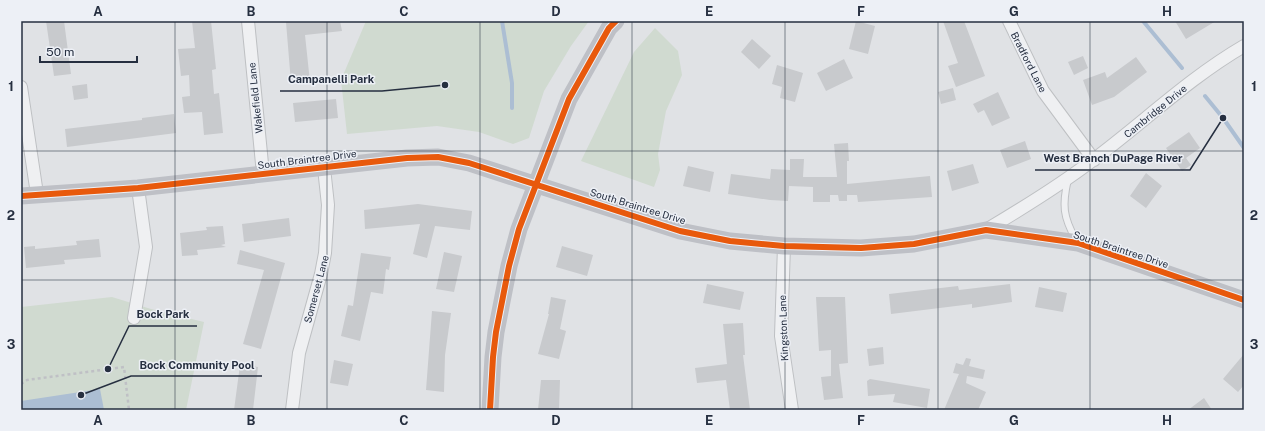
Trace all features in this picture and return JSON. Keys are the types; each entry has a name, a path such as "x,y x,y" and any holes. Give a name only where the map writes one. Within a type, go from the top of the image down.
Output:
{"street":[{"name":"Wakefield Lane","path":"248,21 263,174"},
{"path":"490,410 493,357 502,297 519,229 569,99 609,28 616,21"},
{"name":"Bradford Lane","path":"1009,21 1043,91 1094,160"},
{"name":"Cambridge Drive","path":"986,230 1045,195 1094,160 1195,78 1244,46"},
{"path":"21,87 29,195"},
{"name":"South Braintree Drive","path":"29,195 138,188 324,168 383,160 438,157 469,163 680,231 730,241 784,246 861,248 914,244 986,230 1078,243 1244,300"},
{"name":"Somerset Lane","path":"292,410 298,353 326,253 328,204 324,168"},
{"path":"134,318 146,247 138,188"},
{"name":"Kingston Lane","path":"784,246 782,336 792,410"}],"lane":[{"path":"1068,178 1064,195 1064,210 1067,224 1078,243"}],"path":[{"path":"21,384 27,380 124,367 129,410"}],"shaded area":[{"path":"366,21 589,21 571,46 544,91 529,138 513,144 479,132 437,126 347,134 341,80"},
{"path":"655,28 678,51 682,75 666,111 658,154 660,170 654,187 581,161 634,52"},
{"path":"112,297 151,309 204,322 186,410 21,410 21,307"}],"water":[{"path":"100,389 104,410 21,410 21,401"}],"building":[{"path":"46,21 64,21 71,74 54,76"},
{"path":"192,21 211,21 216,69 212,70 214,94 219,93 223,133 204,135 202,112 184,113 182,97 190,96 189,75 181,76 178,49 195,48"},
{"path":"340,21 342,31 305,35 310,82 291,83 286,22"},
{"path":"856,21 875,26 868,54 849,49"},
{"path":"943,21 964,21 985,76 956,87 948,66 958,63"},
{"path":"1175,21 1216,21 1186,39"},
{"path":"752,39 771,56 759,69 741,52"},
{"path":"1083,56 1088,68 1074,75 1068,62"},
{"path":"1136,57 1147,72 1114,97 1092,105 1083,80 1105,72 1107,78"},
{"path":"844,59 853,78 826,91 817,73"},
{"path":"777,65 803,73 795,102 780,98 782,87 772,84"},
{"path":"87,84 88,98 74,100 72,86"},
{"path":"953,88 956,100 941,104 938,92"},
{"path":"998,92 1010,118 992,126 984,110 978,113 973,104"},
{"path":"336,99 338,118 295,122 293,103"},
{"path":"174,114 176,133 67,147 65,129 142,120 142,118"},
{"path":"1189,132 1200,148 1186,158 1191,165 1182,171 1166,148"},
{"path":"1025,141 1031,159 1007,168 1000,150"},
{"path":"848,143 849,161 847,161 847,184 930,176 932,197 858,202 857,195 847,195 847,201 839,201 838,195 830,195 830,202 813,202 813,187 789,186 788,201 728,194 731,174 770,179 771,169 790,170 790,159 804,159 803,177 837,177 834,144"},
{"path":"973,164 979,183 952,191 947,171"},
{"path":"688,166 714,172 710,192 683,186"},
{"path":"1146,173 1162,186 1146,208 1130,196"},
{"path":"418,204 472,211 470,230 435,226 427,258 413,254 420,224 365,229 364,210"},
{"path":"289,218 291,236 244,242 242,224"},
{"path":"223,226 225,244 221,245 226,247 197,250 198,255 182,256 180,233 207,230 206,227"},
{"path":"99,239 101,257 64,260 65,264 26,268 24,247 35,246 35,249 77,245 76,241"},
{"path":"562,246 593,255 587,276 556,267"},
{"path":"240,250 285,263 261,349 243,344 264,270 237,264"},
{"path":"444,252 462,256 454,292 436,289"},
{"path":"361,253 391,257 389,270 386,269 383,294 371,292 360,341 341,336 348,305 353,306"},
{"path":"707,284 744,292 740,310 703,303"},
{"path":"1010,284 1012,302 972,308 972,304 891,314 889,294 958,286 959,290"},
{"path":"1039,287 1067,293 1063,312 1035,307"},
{"path":"551,297 566,300 560,329 566,331 559,359 538,354 549,314"},
{"path":"816,297 845,297 848,363 839,364 843,398 824,400 821,377 831,376 831,350 819,351"},
{"path":"432,311 451,313 445,355 444,392 426,390"},
{"path":"743,323 745,355 743,355 750,410 730,410 726,380 697,383 695,368 727,364 723,324"},
{"path":"883,347 884,364 869,366 867,349"},
{"path":"1244,354 1244,385 1238,392 1223,379"},
{"path":"966,358 971,359 969,366 985,370 983,379 967,376 966,383 986,392 978,410 944,410 959,374 953,373 956,363 963,365"},
{"path":"334,360 353,364 348,386 330,383"},
{"path":"240,365 258,367 253,410 234,410"},
{"path":"870,379 930,389 927,408 893,402 895,394 868,396 867,381"},
{"path":"541,380 560,380 559,410 538,410"},
{"path":"1204,398 1212,410 1188,410"}],"waterway":[{"path":"502,21 512,83 512,108"},
{"path":"1143,21 1182,68"},
{"path":"1205,96 1223,118 1244,148"}],"cycle path":[{"path":"490,410 496,332 509,266 519,229 569,99 609,28 616,21"},
{"path":"21,196 138,188 407,158 438,157 469,163 680,231 730,241 784,246 861,248 914,244 986,230 1078,243 1244,300"}],"place":[{"name":"Campanelli Park","path":"445,85"},
{"name":"West Branch DuPage River","path":"1223,118"},
{"name":"Bock Park","path":"108,369"},
{"name":"Bock Community Pool","path":"81,395"}]}
